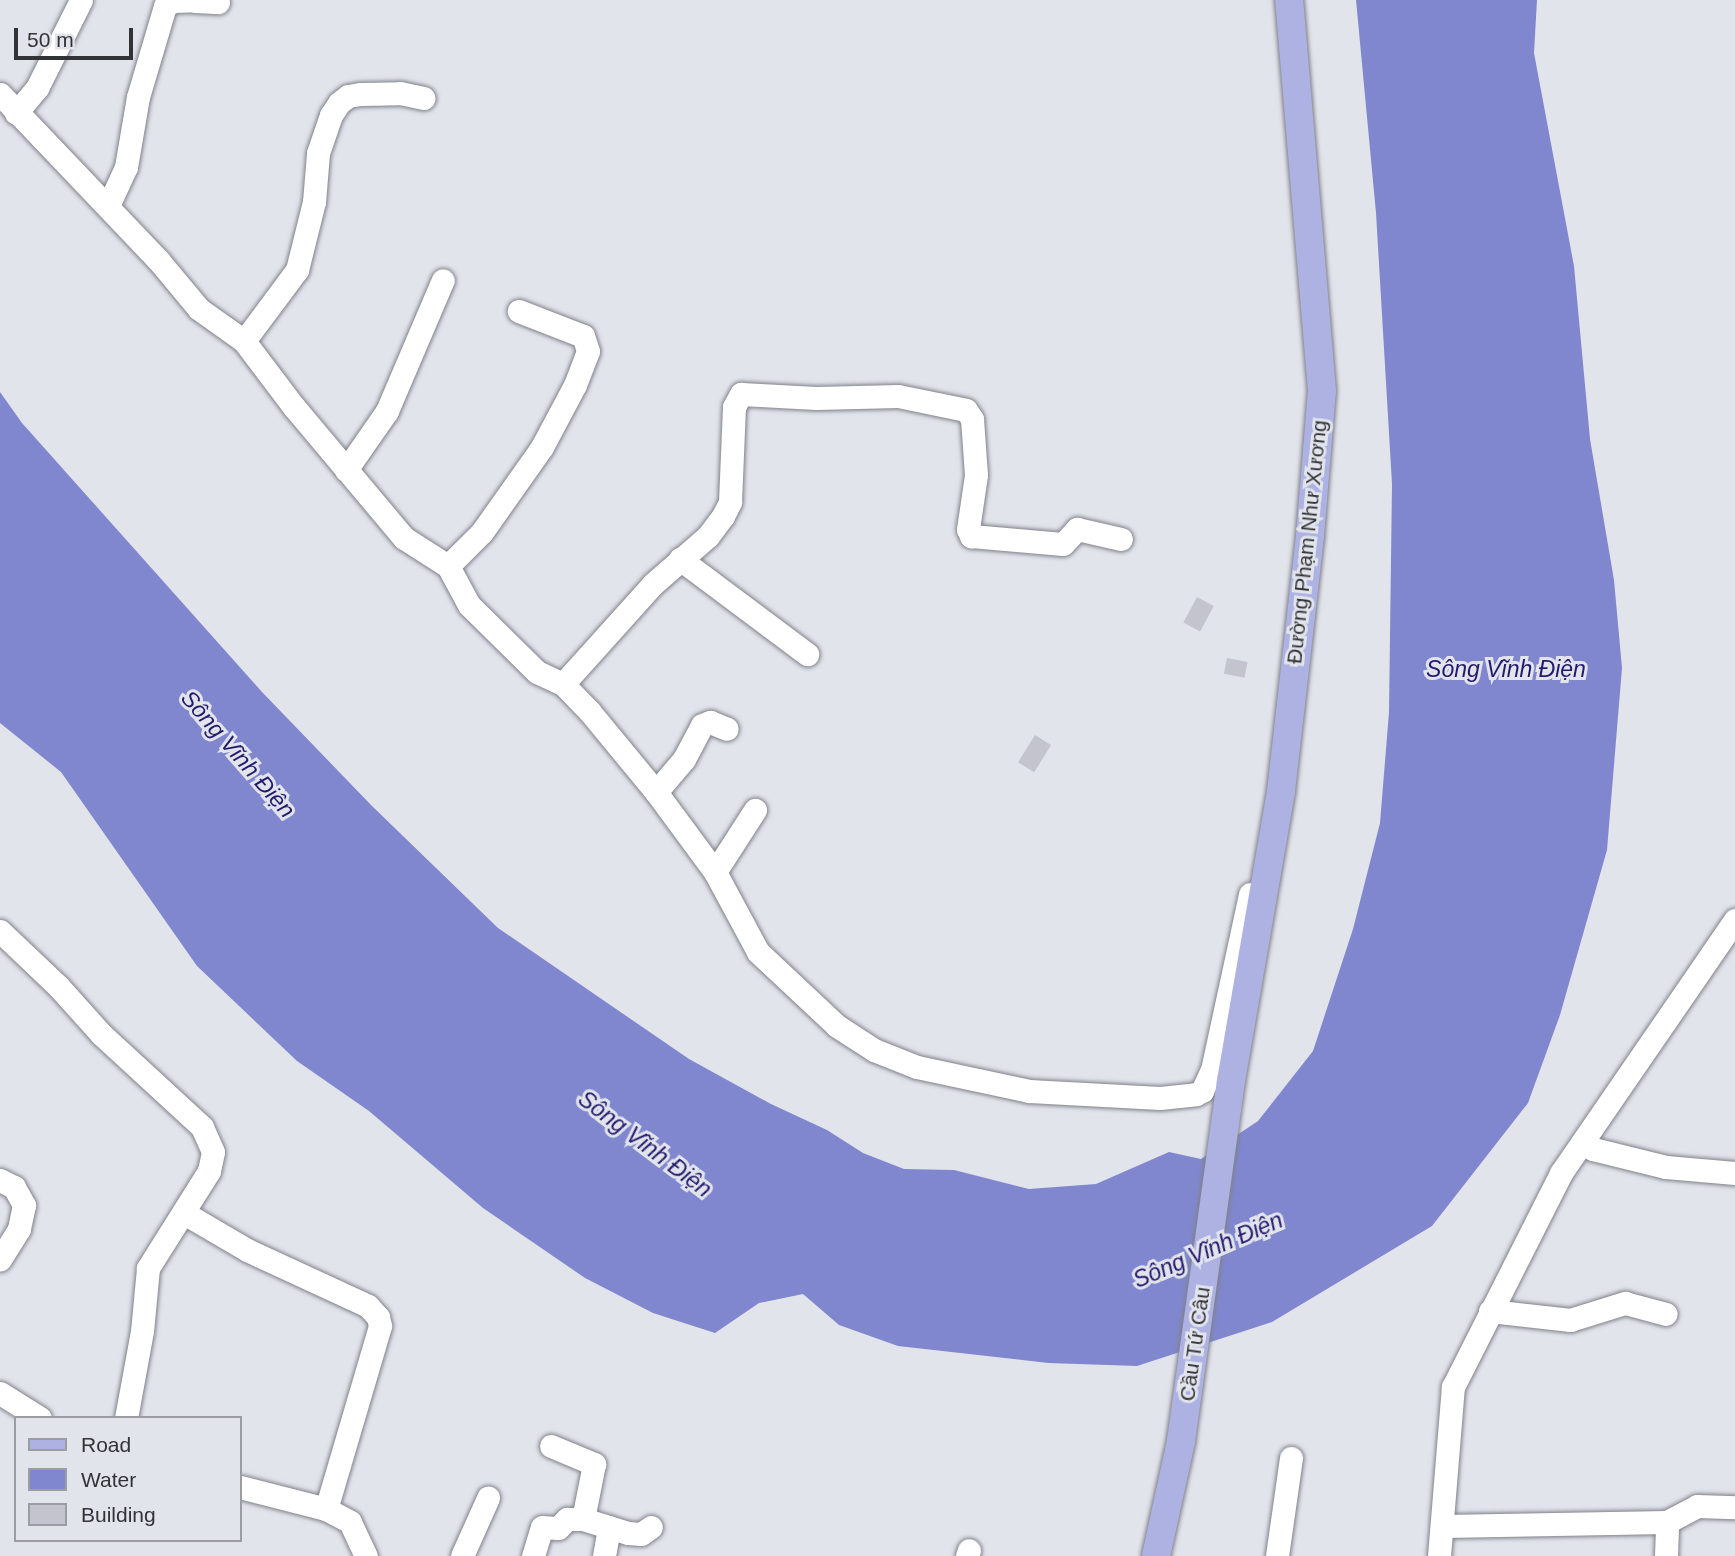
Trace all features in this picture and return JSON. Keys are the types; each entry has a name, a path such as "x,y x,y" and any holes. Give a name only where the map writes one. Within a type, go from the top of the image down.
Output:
{"main road":[{"name":"Đường Phạm Như Xương","path":"1231,1081 1281,791 1310,536 1322,391 1289,0"},
{"name":"Cầu Tứ Câu","path":"1156,1556 1181,1441 1231,1081"}],"street":[{"path":"16,113 37,88 81,0"},
{"path":"107,206 128,160 138,97 164,6 173,1 203,1"},
{"path":"244,341 290,284 302,257 305,228 316,188 318,153 331,115 339,103 348,96 360,94 400,93 423,98"},
{"path":"0,94 107,206 199,309 244,341 346,470 404,538 447,566 469,604 537,672 563,684 590,712 656,792 715,872 758,952 837,1026 874,1050 917,1067 1029,1091 1160,1098 1202,1091 1212,1070 1264,824 1281,791"},
{"path":"346,470 387,411 443,280"},
{"path":"447,566 482,532 542,447 575,385 588,351 583,335 519,311"},
{"path":"563,684 653,584 715,529 730,502 734,407 737,396 747,393 816,398 898,396 966,410 972,419 976,475 968,529 971,536 1063,544 1077,529 1121,540"},
{"path":"680,559 807,654"},
{"path":"656,792 684,759 702,725 710,722 727,729"},
{"path":"715,872 755,810"},
{"path":"1439,1556 1453,1387 1561,1173 1734,923"},
{"path":"0,931 58,986 101,1034 202,1127 210,1142 212,1160 146,1275 142,1331 126,1416"},
{"path":"1582,1143 1601,1152 1666,1167 1735,1173"},
{"path":"0,1180 14,1188 24,1205 19,1229 0,1259"},
{"path":"184,1213 247,1250 368,1306 378,1317 380,1326 326,1509"},
{"path":"1490,1311 1570,1320 1625,1303 1666,1314"},
{"path":"0,1393 37,1416"},
{"path":"551,1446 594,1464 583,1519"},
{"path":"1278,1556 1291,1458"},
{"path":"242,1488 326,1509 350,1522 366,1556"},
{"path":"462,1556 488,1498"},
{"path":"1443,1526 1667,1521 1697,1506 1735,1507"},
{"path":"533,1556 541,1527 558,1528 567,1518 583,1519 640,1534 650,1527"},
{"path":"1666,1556 1667,1521"},
{"path":"604,1556 609,1527"}],"water":[{"name":"Sông Vĩnh Điện","path":"1356,0 1537,0 1534,53 1574,266 1590,439 1614,580 1622,668 1607,850 1560,1015 1528,1103 1432,1226 1272,1322 1137,1366 1048,1363 898,1346 839,1325 803,1294 759,1303 715,1333 653,1313 585,1278 483,1208 369,1111 297,1061 197,966 61,772 0,723 0,392 22,423 262,692 372,806 498,928 689,1059 771,1104 827,1130 863,1153 904,1169 954,1170 1029,1189 1096,1184 1169,1152 1201,1159 1258,1121 1313,1051 1353,929 1380,823 1389,712 1392,484 1376,213"}],"building":[{"path":"1197,597 1214,606 1200,632 1183,623"},
{"path":"1227,658 1248,662 1245,678 1224,674"},
{"path":"1035,735 1051,745 1034,772 1018,762"}]}
